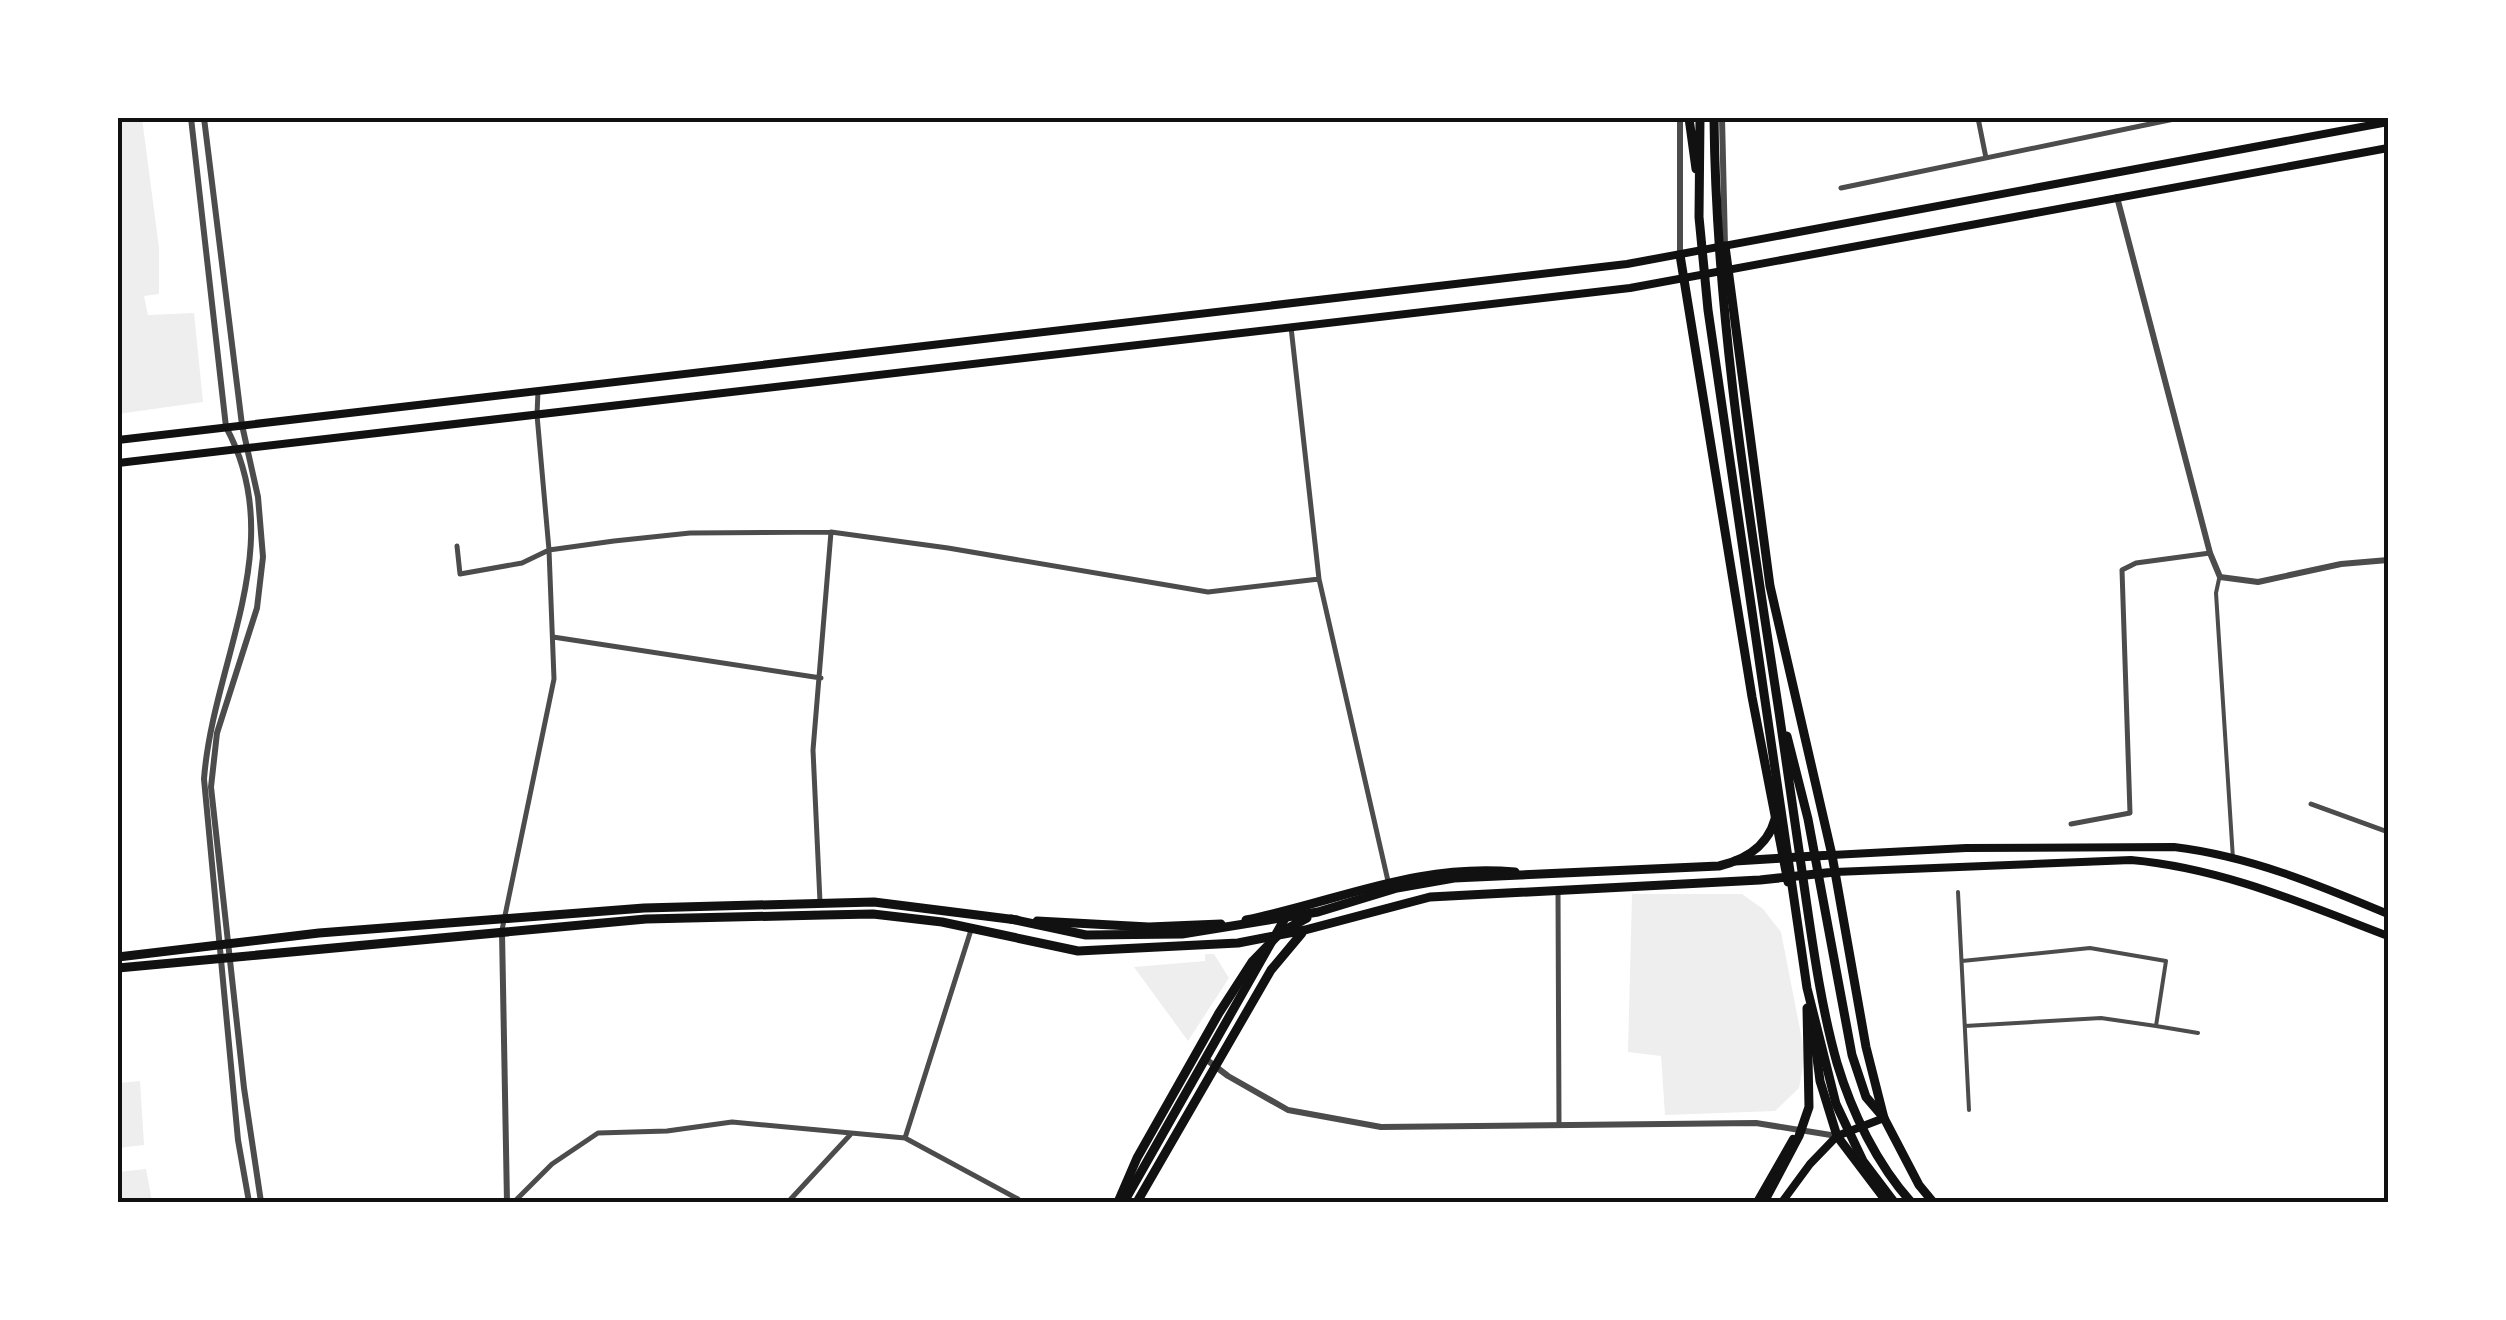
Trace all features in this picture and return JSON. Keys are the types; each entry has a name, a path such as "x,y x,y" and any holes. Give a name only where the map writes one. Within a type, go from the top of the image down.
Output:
{"main road":[{"path":"1689,118 1700,187"},
{"path":"1700,118 1699,217 1708,310 1805,975 1836,1104 1863,1160 1890,1202"},
{"path":"1718,118 1714,140 1722,308 1817,972 1836,1061 1850,1100 1876,1153 1911,1202"},
{"path":"118,440 1627,264 2388,122"},
{"path":"118,463 1630,288 2388,148"},
{"path":"1725,246 1770,586 1832,855 1866,1048 1884,1118 1919,1186 1933,1202"},
{"path":"1680,254 1752,697 1805,963 1820,1081 1837,1136 1890,1202"},
{"path":"1433,287 1436,310"},
{"path":"1775,689 1808,818 1852,1055 1866,1098 1884,1118"},
{"path":"1012,920 1086,935 1182,934 1318,912 1397,888 1454,878 1719,866 1738,862 1767,837 1776,820 1776,781"},
{"path":"118,968 319,933 644,908 874,902 1012,920 1149,927 1212,925 1289,910 1388,881 1452,870 1522,873 1832,855 2119,845 2174,846 2233,859 2302,878 2388,914"},
{"path":"118,957 646,919 873,914 972,928 1078,951 1273,938 1430,897 1835,872 2131,860 2238,879 2388,936"},
{"path":"1137,1202 1289,910"},
{"path":"1121,1202 1137,1158 1252,962 1281,932 1318,912"},
{"path":"1121,1202 1271,970 1305,930"},
{"path":"1760,1202 1799,1136 1809,1108 1805,975"},
{"path":"1760,1202 1820,1081"},
{"path":"1782,1202 1837,1136 1884,1118"}],"street":[{"path":"191,118 226,427 238,449 250,520 251,557 243,610 207,738 204,779 223,951 261,1202"},
{"path":"204,118 242,425 258,497 263,558 257,608 217,733 211,787 238,1140 248,1202"},
{"path":"1680,118 1680,254"},
{"path":"1718,118 1725,246"},
{"path":"1978,118 1986,158"},
{"path":"1841,188 2179,118"},
{"path":"2117,197 2210,553 2220,577 2216,594 2233,859"},
{"path":"1291,327 1319,579 1388,881"},
{"path":"506,1202 502,930 554,679 550,550 538,391"},
{"path":"456,546 460,574 522,563 550,550 690,533 832,532 1208,592 1319,579"},
{"path":"820,902 813,750 832,532"},
{"path":"2071,824 2130,813 2122,570 2136,563 2210,553"},
{"path":"2220,577 2258,582 2341,564 2388,560"},
{"path":"552,638 821,678"},
{"path":"2311,804 2388,832"},
{"path":"1558,888 1560,1124"},
{"path":"1958,892 1969,1110"},
{"path":"906,1138 972,928"},
{"path":"1962,961 2090,948 2166,961 2156,1026"},
{"path":"1965,1026 2102,1018 2198,1033"},
{"path":"1211,1063 1288,1110 1382,1127 1756,1123 1837,1136"},
{"path":"514,1202 552,1164 598,1133 732,1122 906,1138 1023,1201"},
{"path":"788,1202 852,1133"}],"shaded area":[{"path":"118,118 142,118 159,248 159,294 144,296 148,315 194,313 203,402 118,414"},
{"path":"1632,894 1742,894 1763,909 1781,932 1805,1055 1799,1088 1775,1111 1665,1115 1661,1056 1628,1052"},
{"path":"1205,954 1214,954 1229,978 1188,1041 1134,967 1205,961"},
{"path":"140,1081 144,1145 118,1148 118,1083"},
{"path":"146,1169 152,1201 118,1202 118,1172"}]}
